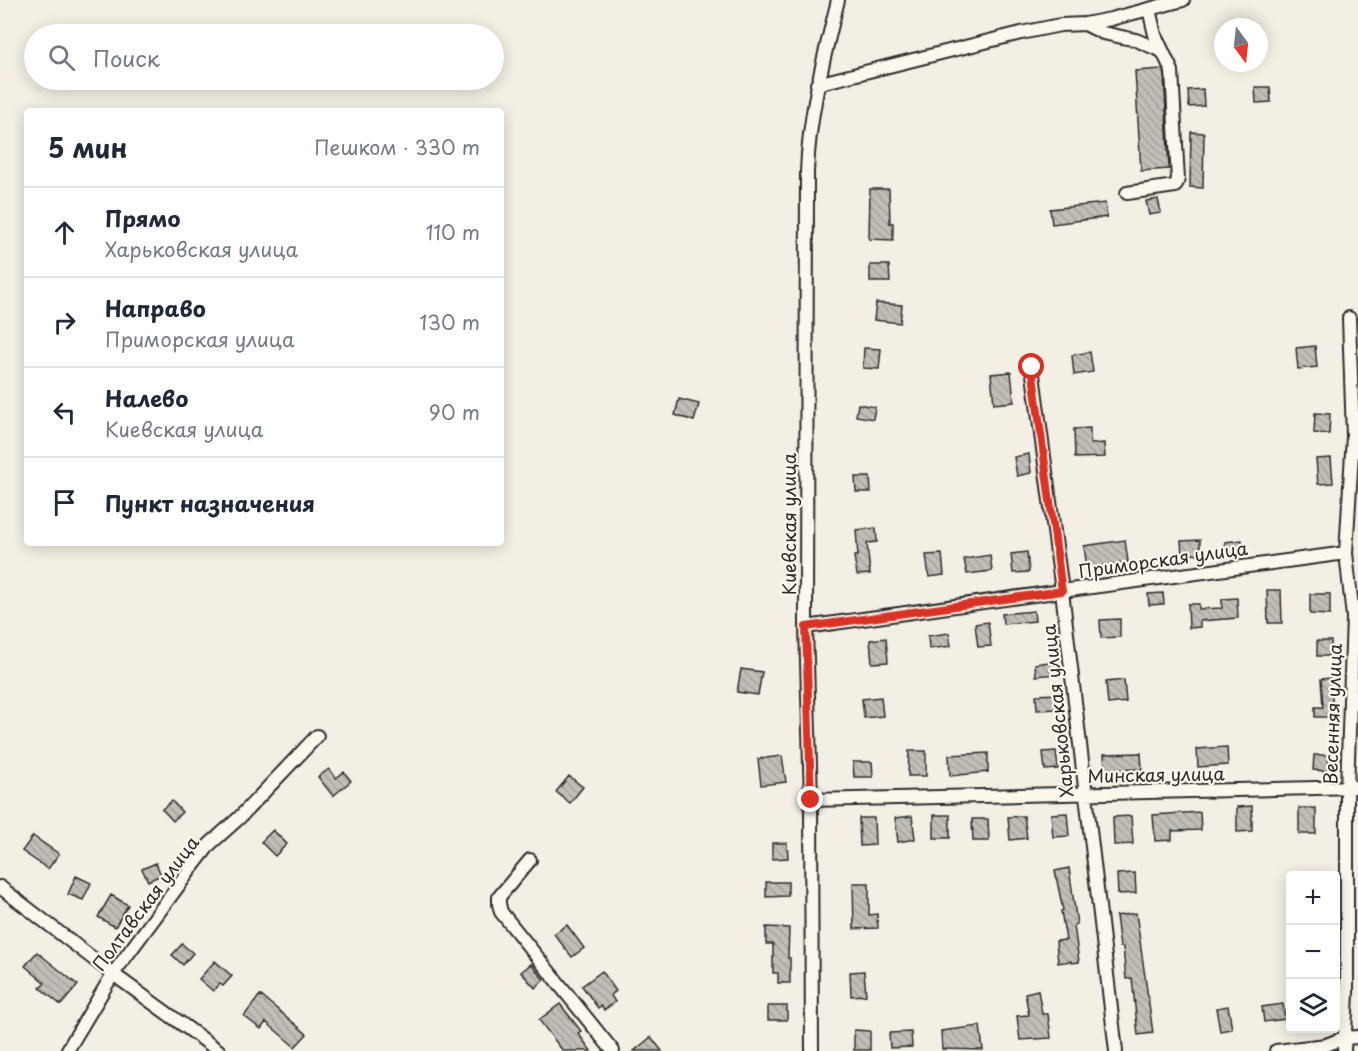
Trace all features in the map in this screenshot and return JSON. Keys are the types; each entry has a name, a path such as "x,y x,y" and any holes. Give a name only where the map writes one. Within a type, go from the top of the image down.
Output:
{"street":[{"name":"Киевская улица","path":"812,1051 811,800 806,627 807,172 809,128 817,84 838,0"},
{"path":"817,84 1021,33 1060,25 1085,24 1183,0"},
{"path":"1127,194 1168,188 1175,186 1178,180 1172,71 1155,35 1149,9"},
{"path":"1085,24 1103,33 1136,40 1162,51"},
{"name":"Весенняя улица","path":"1344,1045 1352,787 1353,616 1346,553 1355,379 1349,318"},
{"name":"Харьковская улица","path":"1032,367 1062,591 1084,794 1116,1051"},
{"name":"Приморская улица","path":"806,627 1346,553"},
{"name":"Полтавская улица","path":"67,1051 113,974 210,844 239,818 317,736"},
{"name":"Минская улица","path":"811,800 1352,787"},
{"path":"530,860 499,897 501,912 613,1051"},
{"path":"0,887 113,974 219,1051"},
{"path":"1276,1051 1344,1045 1358,1037"}],"building":[{"path":"1162,69 1169,169 1141,171 1135,71"},
{"path":"1255,87 1270,87 1271,102 1256,103"},
{"path":"1203,89 1204,106 1189,107 1188,90"},
{"path":"1191,132 1204,133 1203,188 1190,187"},
{"path":"870,189 889,189 893,240 869,239"},
{"path":"1158,199 1161,213 1149,215 1146,201"},
{"path":"1105,203 1107,217 1052,224 1050,209"},
{"path":"870,265 889,265 890,282 870,282"},
{"path":"876,303 902,305 900,323 874,320"},
{"path":"1315,346 1317,367 1298,369 1296,348"},
{"path":"864,348 881,349 879,369 863,368"},
{"path":"1090,352 1093,372 1074,375 1072,355"},
{"path":"1011,372 1014,402 994,404 991,374"},
{"path":"679,399 699,404 694,421 675,415"},
{"path":"858,404 875,407 873,419 856,416"},
{"path":"1315,413 1330,414 1329,434 1314,433"},
{"path":"1090,428 1090,444 1104,443 1105,457 1075,458 1074,429"},
{"path":"1029,454 1031,473 1017,476 1014,457"},
{"path":"1331,458 1333,483 1318,484 1316,459"},
{"path":"855,477 870,477 871,492 856,492"},
{"path":"876,528 877,542 867,543 870,574 857,575 854,556 858,556 856,530"},
{"path":"1125,540 1128,562 1087,568 1084,546"},
{"path":"1200,540 1200,554 1182,555 1181,541"},
{"path":"1242,540 1244,554 1226,556 1225,542"},
{"path":"1027,552 1029,572 1013,573 1011,554"},
{"path":"942,554 944,575 929,577 926,555"},
{"path":"990,555 992,571 967,574 964,559"},
{"path":"1267,590 1281,590 1282,623 1268,623"},
{"path":"1163,593 1164,604 1149,605 1148,594"},
{"path":"1310,594 1330,594 1330,615 1310,614"},
{"path":"1237,598 1238,618 1200,621 1200,627 1189,628 1188,604 1199,604 1199,609 1222,608 1222,599"},
{"path":"1034,611 1035,621 1003,624 1002,614"},
{"path":"1120,619 1120,637 1101,638 1100,620"},
{"path":"988,622 991,646 978,647 975,624"},
{"path":"949,633 951,646 929,649 928,636"},
{"path":"886,638 888,662 872,663 870,640"},
{"path":"1317,641 1331,641 1331,656 1317,656"},
{"path":"1056,661 1057,674 1036,676 1035,664"},
{"path":"741,669 762,672 758,695 737,692"},
{"path":"1331,678 1333,717 1315,717 1315,707 1323,707 1321,679"},
{"path":"1124,680 1126,702 1108,704 1106,682"},
{"path":"1057,694 1058,709 1037,710 1036,695"},
{"path":"881,697 883,716 864,718 862,699"},
{"path":"1227,747 1228,765 1198,767 1197,749"},
{"path":"909,751 926,751 926,776 908,776"},
{"path":"1056,751 1058,769 1045,770 1043,752"},
{"path":"988,753 988,772 950,776 949,755"},
{"path":"1141,753 1142,769 1105,770 1104,754"},
{"path":"1314,755 1329,755 1328,771 1313,770"},
{"path":"782,756 786,782 761,785 758,759"},
{"path":"853,762 872,762 873,777 854,777"},
{"path":"329,769 336,778 344,772 351,781 333,796 318,777"},
{"path":"569,776 583,787 570,803 556,792"},
{"path":"172,801 182,812 173,821 162,809"},
{"path":"1252,806 1252,831 1237,832 1237,807"},
{"path":"1299,808 1316,808 1316,834 1299,834"},
{"path":"1200,812 1201,830 1172,831 1172,840 1155,841 1153,815"},
{"path":"1067,813 1069,836 1053,837 1051,814"},
{"path":"934,815 950,815 950,838 934,838"},
{"path":"912,816 915,839 898,842 895,818"},
{"path":"1024,816 1027,838 1010,840 1008,817"},
{"path":"1131,816 1133,844 1114,845 1113,817"},
{"path":"859,818 874,818 875,845 860,846"},
{"path":"972,819 988,819 989,841 973,841"},
{"path":"273,830 287,844 275,856 261,842"},
{"path":"33,836 59,854 48,869 22,851"},
{"path":"772,843 787,843 788,858 772,859"},
{"path":"156,863 161,875 148,881 142,869"},
{"path":"1069,868 1077,924 1074,925 1079,962 1058,963 1056,941 1066,940 1055,871"},
{"path":"1135,873 1136,893 1118,894 1117,874"},
{"path":"76,876 91,883 83,900 68,894"},
{"path":"766,882 788,882 788,896 766,897"},
{"path":"853,883 869,883 869,915 877,914 878,928 854,929"},
{"path":"111,895 128,905 115,927 98,917"},
{"path":"1136,913 1153,1033 1138,1035 1132,978 1126,979 1123,947 1120,947 1116,916"},
{"path":"567,925 584,948 572,957 554,934"},
{"path":"766,927 789,928 790,983 778,983 778,973 773,973 773,944 766,944"},
{"path":"182,944 193,953 183,965 172,955"},
{"path":"37,952 78,985 61,1005 40,988 45,983 25,966"},
{"path":"215,961 232,976 223,986 220,984 213,991 199,979"},
{"path":"531,964 544,980 535,988 521,972"},
{"path":"602,971 616,991 611,995 615,1002 604,1010 601,1006 598,1008 582,986"},
{"path":"864,971 866,995 851,996 850,972"},
{"path":"1038,990 1042,1014 1048,1014 1051,1038 1020,1040 1017,1016 1029,1015 1025,993"},
{"path":"260,995 307,1034 295,1047 266,1022 261,1029 244,1016"},
{"path":"560,1004 581,1031 578,1033 591,1051 563,1051 539,1020"},
{"path":"1283,1004 1285,1019 1264,1022 1262,1007"},
{"path":"768,1006 787,1006 787,1020 768,1020"},
{"path":"1228,1006 1232,1029 1220,1031 1216,1008"},
{"path":"980,1026 983,1050 942,1049 941,1031"},
{"path":"854,1030 870,1031 870,1050 854,1050"},
{"path":"911,1032 912,1047 890,1048 889,1033"},
{"path":"651,1037 662,1051 634,1051"}],"route":[{"path":"811,800 806,627 1062,591 1032,367"}]}
